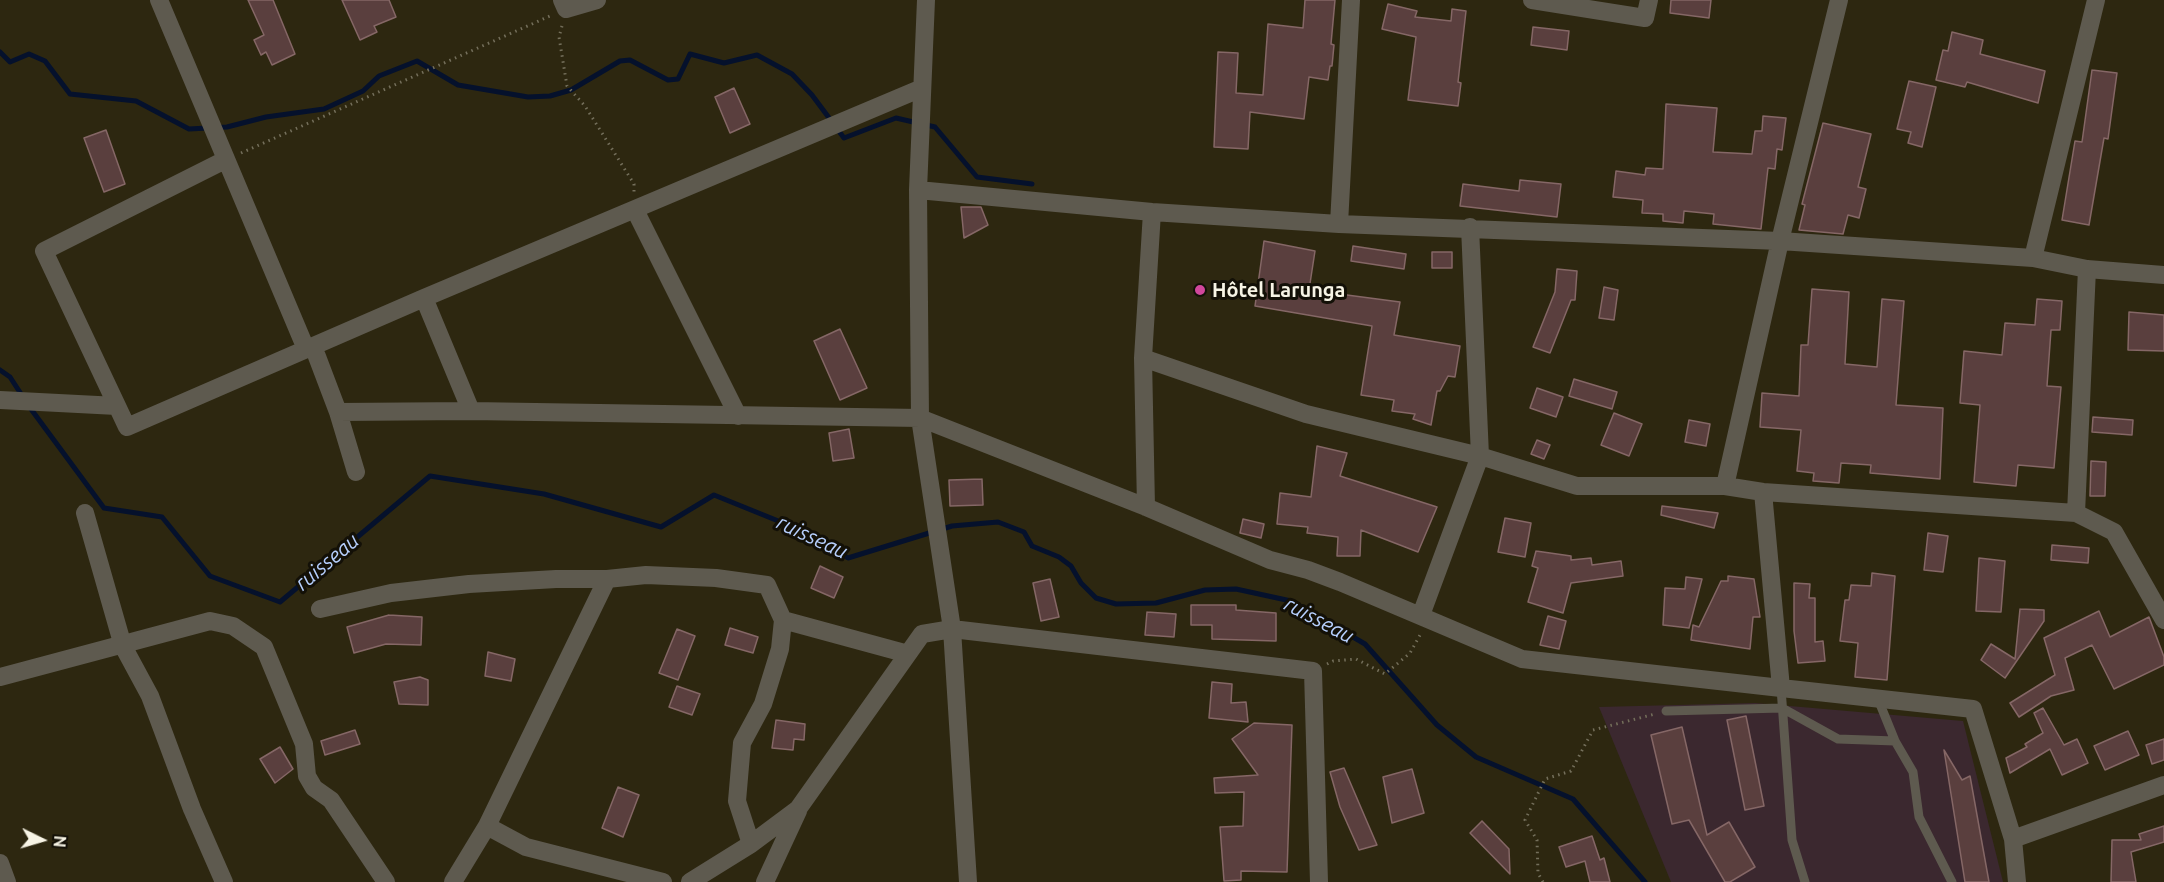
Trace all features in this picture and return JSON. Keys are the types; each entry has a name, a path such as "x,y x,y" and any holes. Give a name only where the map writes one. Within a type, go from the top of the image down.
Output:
{"street":[{"path":"159,0 225,160 338,412 356,472"},
{"path":"564,5 597,0"},
{"path":"926,0 918,190 920,418 952,629 968,882"},
{"path":"1339,224 1351,0"},
{"path":"1532,0 1645,18 1649,0"},
{"path":"1725,486 1780,241 1839,0"},
{"path":"2033,258 2096,0"},
{"path":"225,160 44,251 127,427 424,298 922,88"},
{"path":"918,190 1152,212 1339,224 1470,227 1780,241 2033,258 2088,269 2164,274"},
{"path":"635,210 738,416"},
{"path":"1146,507 1143,358 1152,212"},
{"path":"1421,615 1480,456 1470,227"},
{"path":"2076,513 2088,269"},
{"path":"424,298 471,411"},
{"path":"1143,358 1306,414 1480,456 1577,486 1725,486 1763,492 2076,513 2114,532 2164,620"},
{"path":"0,400 117,406"},
{"path":"338,412 471,411 920,418 1146,507 1270,561 1308,570 1421,615 1522,659 1781,688 1877,696 1973,709 2013,838 2017,882"},
{"path":"1763,492 1781,688"},
{"path":"85,513 123,646 150,696 192,809 224,882"},
{"path":"320,609 391,593 470,584 556,579 607,579 646,575 716,578 767,585 783,620 780,650 763,704 742,743 737,801 751,844"},
{"path":"453,882 487,826 607,579"},
{"path":"783,620 908,654"},
{"path":"0,677 210,621 233,626 264,647 304,744 307,776 314,788 331,800 386,882"},
{"path":"765,882 798,809 922,634 952,629 1313,671 1319,882"},
{"path":"2013,838 2164,785"},
{"path":"690,882 751,844 798,809"},
{"path":"487,826 526,847 663,882"},
{"path":"0,863 7,882"}],"lane":[{"path":"1781,688 1792,840 1805,882"},
{"path":"1877,696 1895,741 1913,772 1919,818 1952,882"},
{"path":"1666,711 1782,708 1838,739 1895,741"}],"path":[{"path":"225,160 564,5"},
{"path":"564,5 559,37 567,86 585,106 634,184 635,210"},
{"path":"1313,671 1333,661 1356,659 1385,674 1389,672 1418,642 1422,631 1421,615"},
{"path":"1543,882 1538,873 1537,840 1525,820 1545,779 1571,771 1593,730 1666,711"}],"shaded area":[{"path":"1755,703 1963,721 2003,882 1671,882 1599,707"}],"building":[{"path":"248,0 273,0 295,54 272,65 266,52 261,55 254,40 264,35"},
{"path":"342,0 389,0 396,17 374,26 377,32 360,40"},
{"path":"1305,0 1335,0 1331,44 1334,45 1332,66 1330,66 1328,80 1309,77 1304,119 1250,112 1248,149 1214,147 1218,52 1238,53 1236,93 1263,95 1268,24 1303,28"},
{"path":"1671,0 1711,0 1709,18 1670,13"},
{"path":"1388,4 1417,11 1415,17 1451,21 1452,9 1466,11 1458,82 1461,83 1458,106 1408,100 1416,37 1382,29"},
{"path":"1533,27 1569,31 1567,50 1531,45"},
{"path":"1952,32 1983,40 1980,54 2045,71 2038,103 1967,82 1965,87 1936,80 1943,50 1948,51"},
{"path":"2092,70 2117,73 2108,139 2104,138 2089,225 2062,220 2075,141 2082,142"},
{"path":"1909,81 1936,87 1922,147 1908,143 1911,132 1897,129"},
{"path":"734,88 750,124 730,133 715,97"},
{"path":"1666,104 1717,108 1713,152 1752,154 1755,131 1762,131 1763,116 1786,118 1782,150 1777,149 1775,169 1768,168 1761,229 1713,224 1714,214 1684,211 1683,223 1663,221 1663,214 1642,213 1643,200 1613,197 1616,171 1645,175 1646,168 1663,169"},
{"path":"1823,123 1871,134 1858,187 1866,189 1859,218 1848,215 1843,234 1799,230 1805,205 1802,204"},
{"path":"106,130 125,184 104,192 84,138"},
{"path":"1520,180 1561,184 1557,217 1460,206 1463,184 1519,191"},
{"path":"961,207 981,207 988,225 964,238"},
{"path":"1264,241 1315,251 1309,290 1400,302 1394,335 1460,346 1455,377 1448,376 1440,391 1437,391 1431,425 1413,419 1415,414 1392,411 1394,400 1361,395 1372,326 1255,306"},
{"path":"1353,246 1406,254 1404,269 1351,261"},
{"path":"1432,252 1452,252 1452,268 1432,268"},
{"path":"1557,269 1577,271 1575,300 1571,300 1550,353 1533,347 1555,292"},
{"path":"1604,287 1618,290 1614,320 1599,318"},
{"path":"1812,289 1849,292 1845,364 1877,367 1882,299 1904,301 1896,405 1943,408 1940,479 1870,473 1871,465 1841,463 1839,483 1813,481 1814,473 1797,471 1801,430 1760,427 1762,393 1799,396 1801,345 1808,345"},
{"path":"2037,299 2062,301 2060,330 2051,330 2047,386 2061,387 2054,468 2018,465 2016,486 1974,482 1980,405 1960,403 1964,351 2002,355 2005,323 2035,325"},
{"path":"2129,312 2164,315 2164,351 2128,350"},
{"path":"840,329 867,388 840,400 814,341"},
{"path":"1574,379 1617,392 1612,409 1569,396"},
{"path":"1537,388 1563,397 1556,417 1530,408"},
{"path":"1614,413 1642,424 1629,456 1601,445"},
{"path":"2093,417 2133,420 2132,435 2092,432"},
{"path":"1689,420 1710,424 1706,446 1685,442"},
{"path":"849,429 854,458 833,461 829,433"},
{"path":"1537,440 1550,445 1544,459 1531,454"},
{"path":"1317,446 1347,453 1340,476 1437,507 1418,552 1361,530 1360,556 1337,556 1338,537 1307,533 1308,527 1277,524 1280,493 1311,497"},
{"path":"2091,461 2106,462 2105,496 2090,496"},
{"path":"982,479 983,505 950,506 949,480"},
{"path":"1662,506 1718,513 1714,528 1661,515"},
{"path":"1505,518 1531,523 1525,557 1498,552"},
{"path":"1243,519 1264,524 1261,538 1240,533"},
{"path":"1928,533 1948,536 1943,572 1924,570"},
{"path":"2052,545 2089,548 2088,563 2051,560"},
{"path":"1536,551 1571,556 1571,560 1591,558 1592,565 1621,561 1623,576 1571,583 1563,613 1528,602 1538,568 1532,566"},
{"path":"1979,558 2005,561 2001,612 1976,611"},
{"path":"820,566 843,577 834,598 811,588"},
{"path":"1872,573 1895,576 1887,680 1855,677 1858,643 1840,641 1845,600 1849,600 1851,585 1871,586"},
{"path":"1728,576 1754,579 1760,617 1753,617 1750,649 1691,640 1693,625 1699,627 1721,581 1728,581"},
{"path":"1686,577 1702,579 1689,628 1663,625 1665,588 1685,589"},
{"path":"1050,579 1059,617 1041,621 1033,583"},
{"path":"1794,583 1810,584 1809,598 1815,598 1815,642 1823,641 1825,661 1798,663 1794,631"},
{"path":"1191,605 1236,605 1236,610 1276,613 1276,641 1212,639 1212,625 1191,625"},
{"path":"2020,609 2044,610 2044,621 2005,678 1981,660 1991,644 2015,659"},
{"path":"2099,611 2110,637 2149,617 2164,657 2164,665 2114,689 2092,645 2065,658 2074,690 2051,696 2019,717 2010,703 2055,675 2044,638"},
{"path":"1147,612 1176,614 1174,637 1145,635"},
{"path":"389,615 422,617 421,645 386,644 354,653 347,627"},
{"path":"1548,616 1566,621 1559,649 1540,645"},
{"path":"730,628 758,637 753,653 725,645"},
{"path":"677,629 695,636 678,680 659,673"},
{"path":"488,652 515,659 511,681 485,676"},
{"path":"420,677 428,680 428,705 399,704 394,682"},
{"path":"1212,682 1232,684 1231,703 1246,702 1248,722 1209,718"},
{"path":"677,686 700,694 692,715 669,707"},
{"path":"2043,708 2064,745 2077,739 2088,763 2062,775 2050,749 2010,773 2006,758 2027,747 2025,744 2043,733 2034,713"},
{"path":"1746,716 1764,806 1745,810 1727,720"},
{"path":"776,720 805,724 804,740 794,739 793,750 772,748"},
{"path":"1254,723 1292,725 1287,872 1241,871 1241,880 1224,881 1220,827 1243,826 1244,792 1215,793 1214,778 1258,775 1232,739"},
{"path":"1682,727 1707,835 1729,822 1755,867 1730,882 1725,882 1689,820 1672,824 1651,735"},
{"path":"355,730 360,744 325,755 321,741"},
{"path":"2128,731 2139,755 2105,770 2094,746"},
{"path":"2164,739 2164,760 2152,764 2146,745"},
{"path":"280,747 293,769 275,783 260,759"},
{"path":"1944,750 1962,780 1970,776 1989,882 1965,882"},
{"path":"1344,768 1377,845 1359,850 1340,807 1330,772"},
{"path":"1412,769 1424,813 1392,823 1383,777"},
{"path":"618,787 639,795 623,837 602,828"},
{"path":"1482,821 1509,849 1510,874 1470,833"},
{"path":"2164,826 2164,842 2131,852 2136,882 2111,882 2112,840 2141,840 2139,834"},
{"path":"1592,836 1600,860 1604,858 1610,882 1590,882 1585,861 1566,867 1559,847"}],"waterway":[{"name":"ruisseau","path":"0,52 10,62 29,54 45,61 70,94 136,101 189,129 227,127 266,117 324,109 363,91 379,76 417,61 458,85 528,97 550,96 571,90 620,61 630,60 668,80 678,79 690,54 724,63 757,55 792,74 812,95 844,138 896,118 935,127 977,177 1032,184"},
{"name":"ruisseau","path":"0,370 10,377 23,397"},
{"name":"ruisseau","path":"28,405 104,508 162,517 210,576 280,602 430,476 544,494 661,527 714,495 808,533 848,558 952,526 998,522 1024,532 1032,546 1059,557 1071,566 1081,583 1096,598 1116,604 1156,603 1205,590 1236,589 1291,601 1365,644 1437,725 1476,757 1573,799 1645,882"}],"place":[{"name":"Hôtel Larunga","path":"1200,290"}]}
